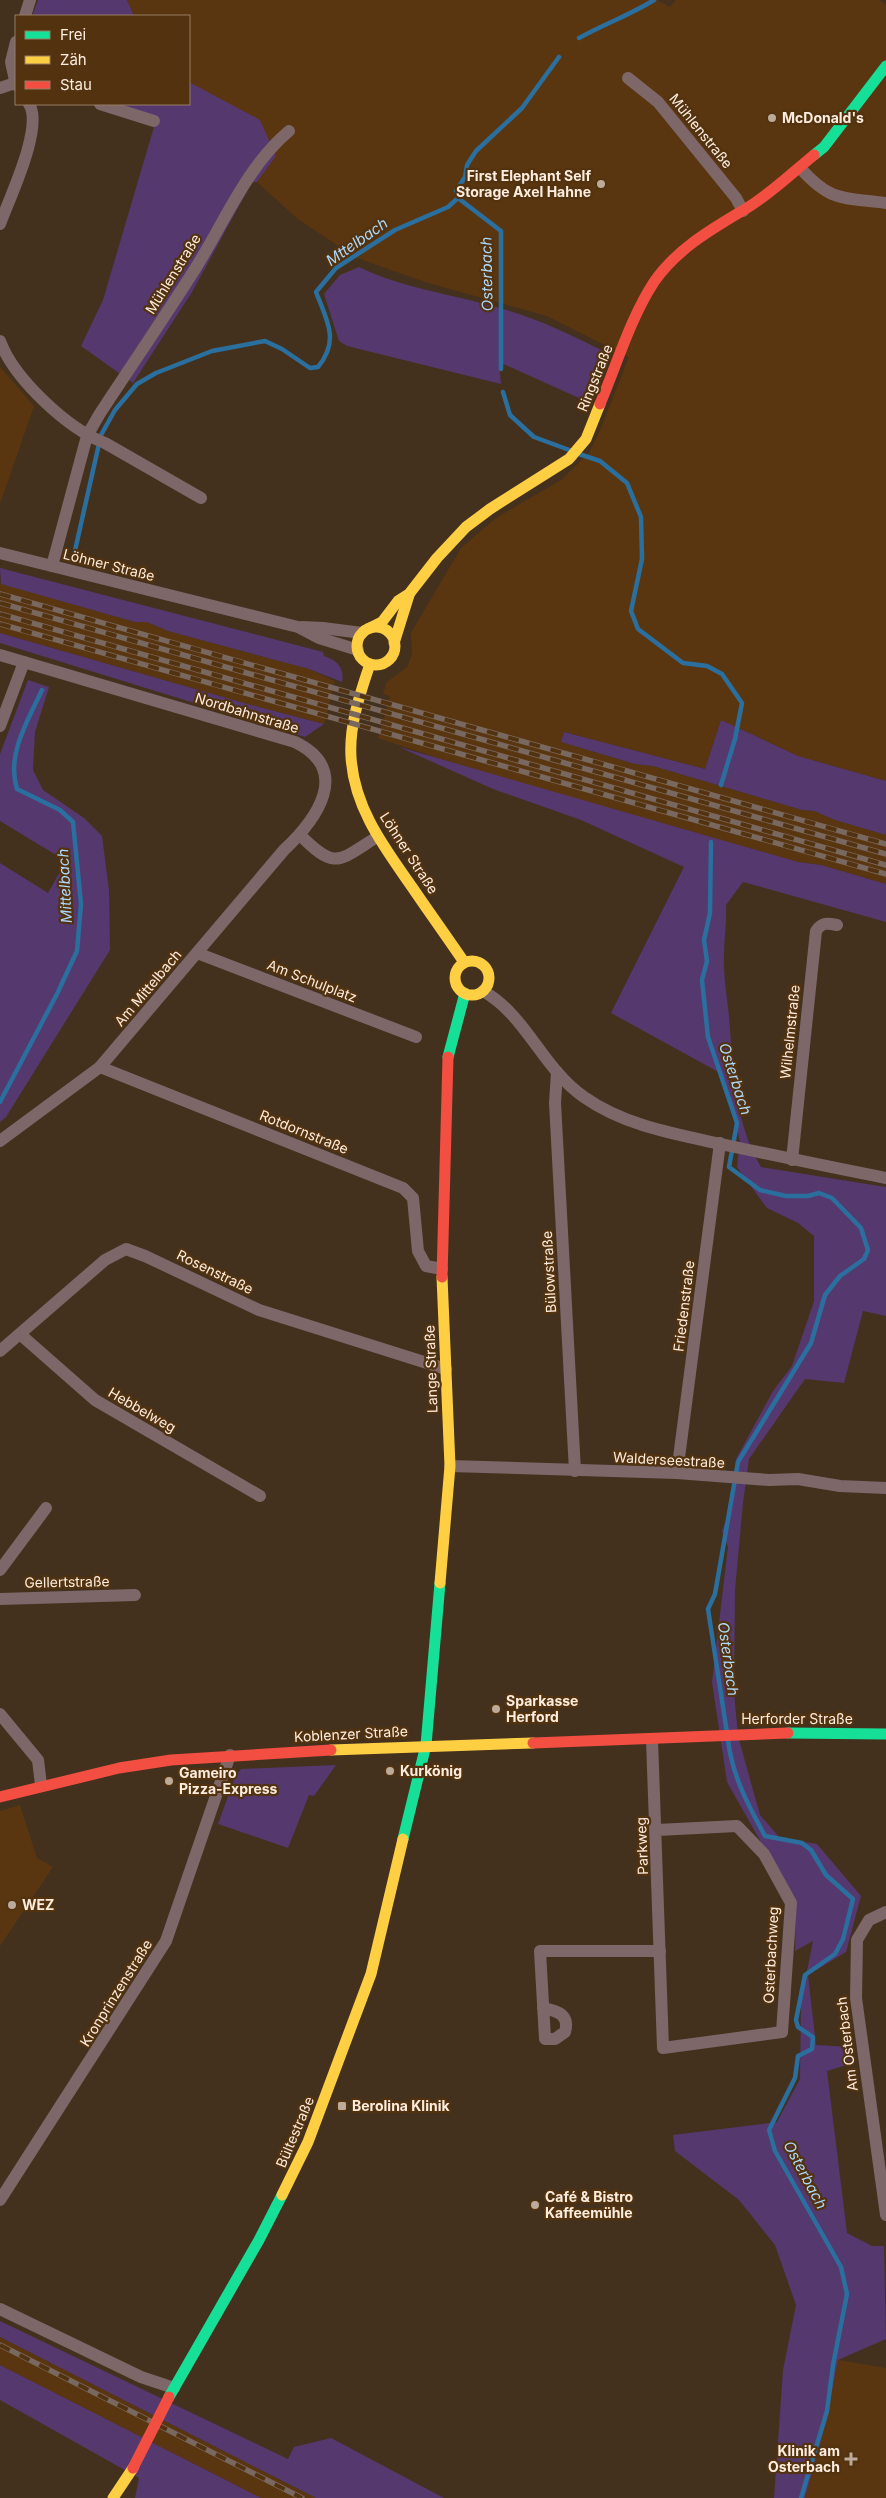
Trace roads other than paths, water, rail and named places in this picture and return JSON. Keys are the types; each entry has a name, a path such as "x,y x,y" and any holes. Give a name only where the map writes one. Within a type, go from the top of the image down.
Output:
{"street":[{"path":"25,15 30,0"},
{"path":"15,46 11,62 15,80"},
{"name":"Ringstraße","path":"366,631 382,622 398,601 409,594 437,558 466,527 490,509 569,459 586,439 639,309 655,281 679,254 703,234 729,217 744,211 824,147 883,73 886,66"},
{"name":"Mühlenstraße","path":"628,78 658,102 736,198 744,211"},
{"path":"0,88 15,84"},
{"path":"0,224 29,148 33,130 30,105"},
{"path":"103,105 154,121"},
{"name":"Mühlenstraße","path":"52,566 88,436 98,415 195,269 248,180 272,145 289,131"},
{"path":"800,168 818,188 836,197 886,203"},
{"path":"0,341 6,358 32,390 88,436 105,443 201,498"},
{"name":"Löhner Straße","path":"0,553 298,627 366,631"},
{"name":"Ringstraße","path":"394,643 395,629 406,608 409,594"},
{"name":"Löhner Straße","path":"298,627 319,638 358,650"},
{"path":"382,629 392,637 394,643 392,656 388,660 376,665 364,660 357,644 366,631 382,629"},
{"name":"Nordbahnstraße","path":"0,655 303,746 318,761 322,770 325,789 315,817 300,835"},
{"path":"0,726 24,662"},
{"name":"Löhner Straße","path":"370,664 356,707 351,753 358,795 378,837 464,962"},
{"path":"300,835 319,854 326,858 334,859 346,856 378,837"},
{"name":"Am Mittelbach","path":"0,1141 100,1067 284,850 300,835"},
{"name":"Wilhelmstraße","path":"792,1160 816,931 820,925 827,923 837,925"},
{"name":"Am Schulplatz","path":"197,953 416,1038"},
{"path":"475,961 484,967 488,982 483,991 474,995 460,990 455,981 456,970 464,962 475,961"},
{"path":"483,991 510,1013 557,1072 584,1098 614,1114 653,1128 725,1145 886,1178"},
{"name":"Lange Straße","path":"426,1745 450,1466 442,1269 446,1064 465,993"},
{"name":"Rotdornstraße","path":"100,1067 403,1188 413,1198 418,1251 426,1266 442,1269"},
{"name":"Bülowstraße","path":"557,1072 554,1103 574,1471"},
{"name":"Friedenstraße","path":"677,1473 725,1145"},
{"name":"Rosenstraße","path":"0,1351 21,1335 105,1260 126,1249 145,1256 259,1310 446,1369"},
{"name":"Hebbelweg","path":"21,1335 95,1400 260,1496"},
{"name":"Walderseestraße","path":"450,1466 677,1473 769,1480 798,1479 840,1486 886,1488"},
{"path":"0,1570 46,1508"},
{"name":"Gellertstraße","path":"0,1599 135,1595"},
{"path":"0,1714 38,1760 42,1785"},
{"name":"Herforder Straße","path":"708,1736 737,1734 886,1734"},
{"name":"Koblenzer Straße","path":"0,1797 42,1785 154,1762 230,1755 426,1745 652,1740 708,1736"},
{"name":"Parkweg","path":"652,1740 657,1830 663,2048"},
{"name":"Bültestraße","path":"113,2498 133,2468 172,2393 259,2240 308,2142 371,1974 426,1745"},
{"name":"Kronprinzenstraße","path":"0,2200 166,1941 230,1755"},
{"name":"Osterbachweg","path":"657,1830 737,1826 764,1854 791,1903 782,2032 663,2048"},
{"name":"Am Osterbach","path":"886,1912 869,1920 857,1940 856,1998 886,2215"},
{"path":"543,2008 540,1951 660,1951"},
{"path":"0,2309 172,2393"}],"waterway":[{"name":"Mttelbach","path":"579,38 654,0"},
{"name":"Mttelbach","path":"74,555 101,435 115,410 137,384 156,373 212,351 265,341 282,349 310,368 318,367 329,348 330,339 327,321 316,292 336,268 395,230 448,207 458,198 456,191 465,177 467,165 476,151 522,108 559,57"},
{"name":"Osterbach","path":"458,198 501,231 501,369"},
{"name":"Osterbach","path":"503,392 510,415 534,437 572,451"},
{"name":"Osterbach","path":"579,454 600,461 627,483 641,517 642,559 631,611 638,629 683,663 707,666 722,674 742,703 735,739 721,785"},
{"name":"Mittelbach","path":"0,1102 57,994 77,951 81,904 73,822 60,810 17,789 14,776 14,763 20,738 42,690"},
{"name":"Osterbach","path":"711,842 710,913 704,940 707,961 702,980 708,1037 737,1123 729,1167 760,1190 786,1196 808,1196 819,1193 832,1198 861,1228 868,1250 864,1259 840,1276 825,1295 811,1343 738,1462 715,1594 708,1609 727,1733"},
{"name":"Osterbach","path":"728,1740 737,1778 765,1836 802,1843 811,1850 826,1875 853,1899 843,1939 835,1954 805,1975 796,2020 798,2027 813,2037 812,2049 798,2056 795,2078 769,2130 775,2151 841,2267 847,2294 833,2365 827,2411 801,2498"}],"railway":[{"path":"0,594 886,844"},
{"path":"0,603 886,854"},
{"path":"0,614 886,865"},
{"path":"0,624 886,874"},
{"path":"0,2345 302,2498"}],"place":[{"name":"McDonald's","path":"772,118"},
{"name":"First Elephant Self Storage Axel Hahne","path":"601,184"},
{"name":"Sparkasse Herford","path":"496,1709"},
{"name":"Kurkönig","path":"390,1771"},
{"name":"Gameiro Pizza-Express","path":"169,1781"},
{"name":"WEZ","path":"12,1905"},
{"name":"Berolina Klinik","path":"342,2106"},
{"name":"Café & Bistro Kaffeemühle","path":"535,2205"},
{"name":"Klinik am Osterbach","path":"851,2459"}]}
